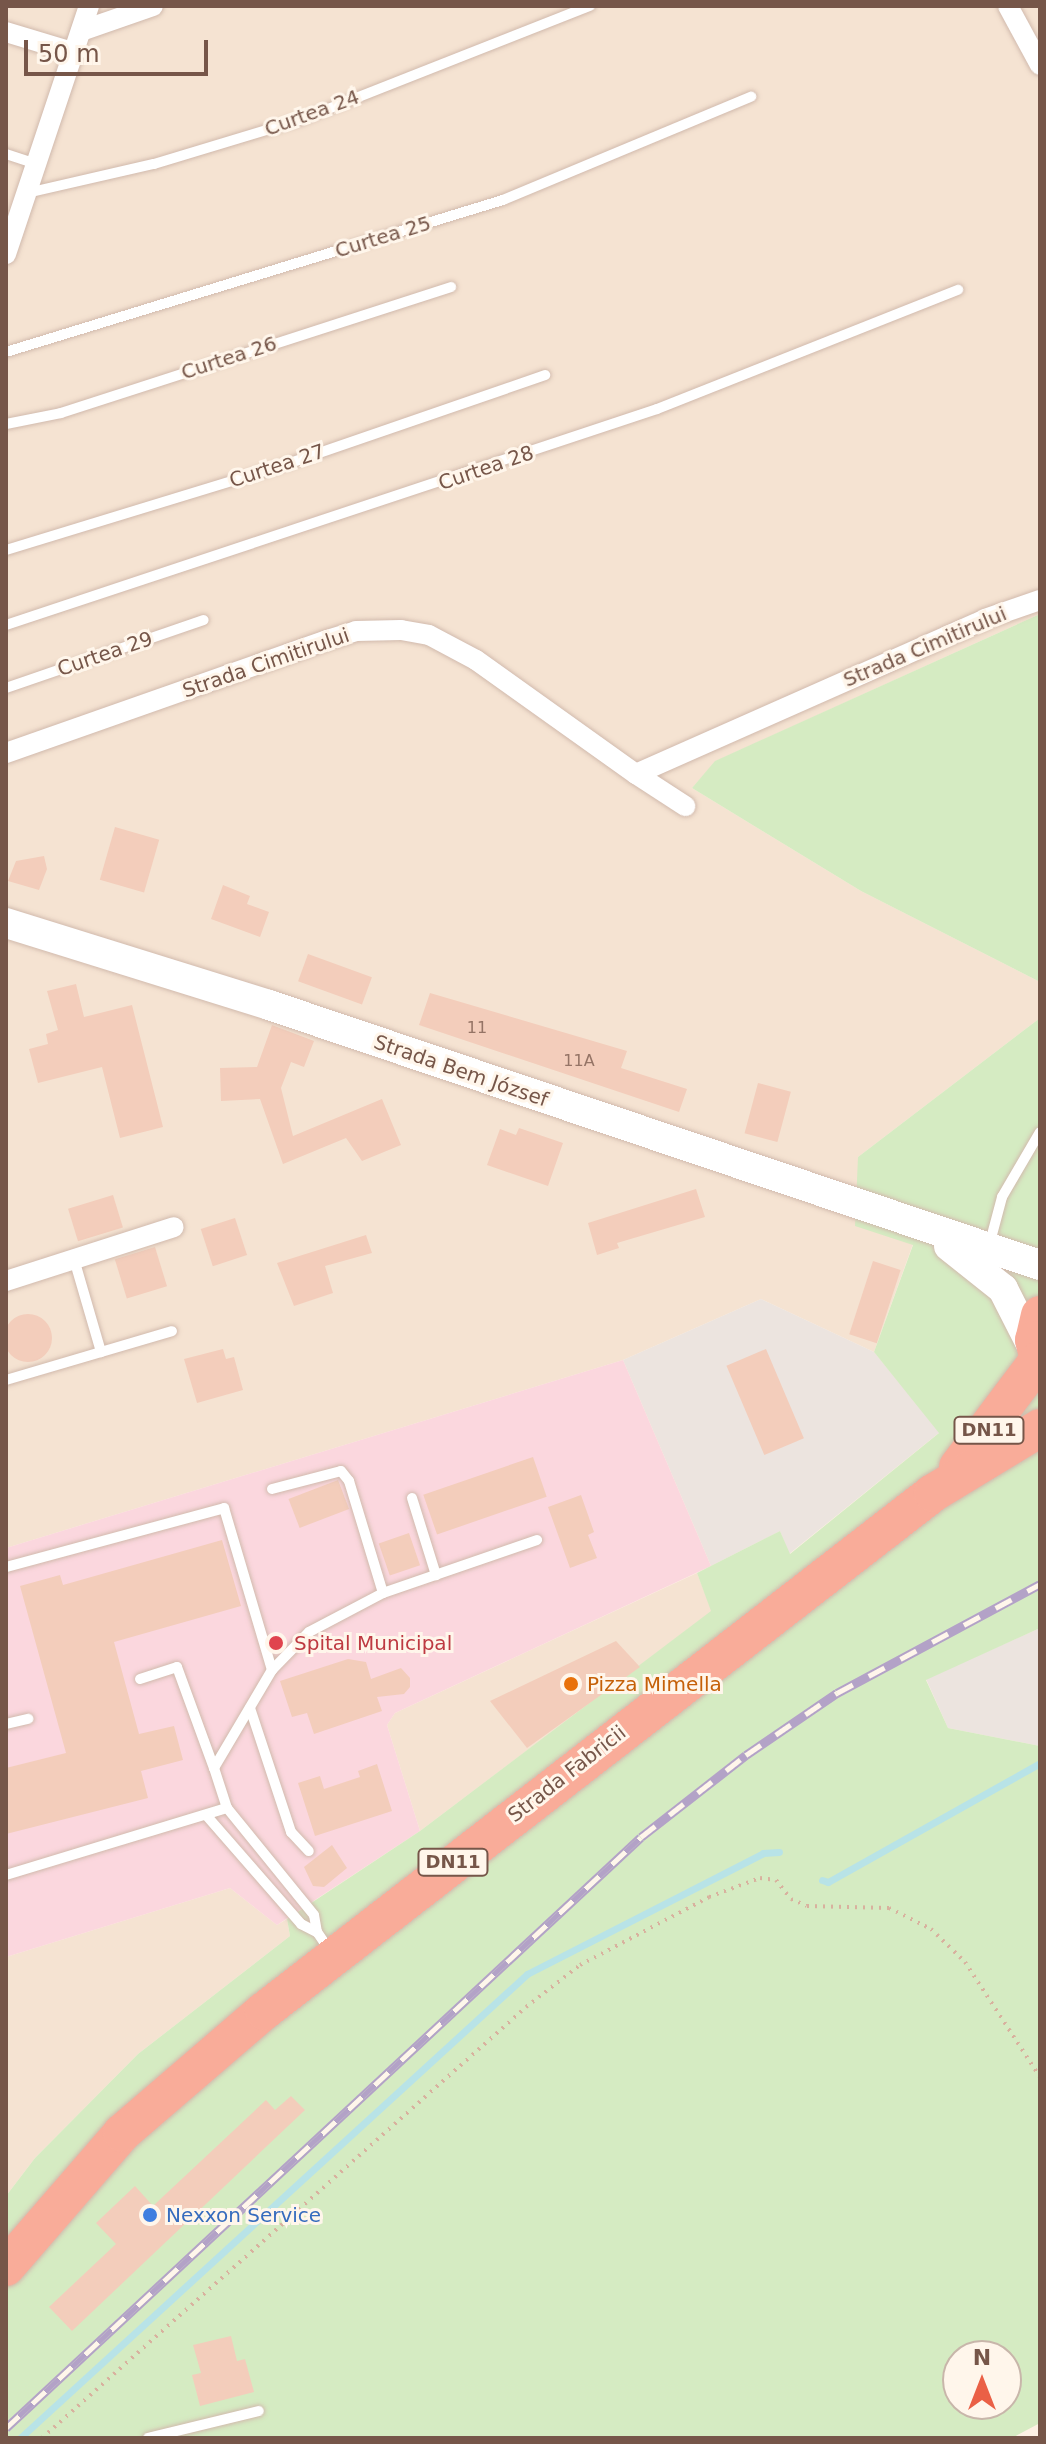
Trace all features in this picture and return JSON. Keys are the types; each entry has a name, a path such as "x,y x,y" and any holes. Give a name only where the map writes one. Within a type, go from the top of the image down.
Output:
{"highway":[{"name":"DN11","path":"1038,1360 1040,1315"},
{"name":"Strada Fabricii","path":"933,1493 981,1442 1038,1360"},
{"name":"Strada Fabricii","path":"6,2267 122,2133 325,1944 933,1493 1040,1428"}],"main road":[{"name":"Strada Bem József","path":"6,923 269,1005 1040,1265"},
{"name":"Strada Bem József","path":"914,1224 976,1263 1003,1289 1038,1360"}],"street":[{"path":"6,254 10,227 26,194 89,6"},
{"path":"81,31 153,6"},
{"path":"1008,6 1040,65"},
{"path":"6,32 75,53"},
{"name":"Strada Cimitirului","path":"636,774 985,619 1040,600"},
{"name":"Strada Cimitirului","path":"6,753 327,640 356,631 401,630 429,635 476,660 685,806"},
{"path":"6,1281 174,1227"}],"lane":[{"name":"Curtea 24","path":"26,194 154,164 300,120 590,6"},
{"name":"Curtea 25","path":"6,352 503,200 751,97"},
{"path":"6,154 36,164"},
{"name":"Curtea 26","path":"6,424 61,413 451,287"},
{"name":"Curtea 28","path":"6,625 657,409 958,290"},
{"name":"Curtea 27","path":"6,550 290,463 545,375"},
{"name":"Curtea 29","path":"6,688 204,620"},
{"path":"988,1248 1002,1197 1040,1132"},
{"path":"74,1259 101,1352"},
{"path":"6,1380 172,1331"},
{"path":"272,1489 341,1471 349,1481 383,1593"},
{"path":"412,1498 436,1575"},
{"path":"6,1567 224,1508 272,1670"},
{"path":"214,1768 272,1670 309,1632 383,1593 537,1540"},
{"path":"140,1679 177,1667 227,1808 314,1915 325,1944"},
{"path":"250,1708 291,1832 309,1851"},
{"path":"6,1724 28,1719"},
{"path":"6,1875 227,1808"},
{"path":"206,1815 301,1924 325,1944"},
{"path":"148,2438 259,2411"}],"path":[{"path":"42,2438 526,2007 580,1965 709,1897 760,1878 776,1880 791,1899 807,1906 889,1908 931,1929 965,1962 1040,2077"}],"shaded area":[{"path":"6,6 1040,6 1040,614 716,761 692,788 861,891 1040,982 1040,1018 858,1157 913,1244 874,1352 761,1299 623,1360 6,1548"},
{"path":"761,1299 874,1352 940,1432 789,1554 780,1531 711,1566 623,1360"},
{"name":"Spital Municipal","path":"623,1360 711,1566 395,1713 387,1725 420,1831 277,1925 230,1888 6,1957 6,1548"},
{"path":"697,1573 712,1611 420,1831 387,1725 395,1713"},
{"path":"1040,1628 1040,1746 948,1728 926,1679"},
{"path":"230,1888 277,1925 287,1919 290,1936 138,2054 35,2158 6,2196 6,1957"}],"green space":[{"path":"1040,614 1040,982 861,891 692,788 715,761"},
{"path":"1040,1018 1040,1628 926,1680 948,1728 1040,1746 1040,2423 1012,2438 6,2438 6,2196 35,2158 138,2054 290,1936 287,1919 420,1831 711,1611 697,1573 780,1531 790,1554 939,1433 874,1352 913,1245 855,1226 858,1157"}],"building":[{"path":"115,827 159,840 144,893 100,880"},
{"path":"44,856 47,869 39,890 8,881 16,861"},
{"path":"223,885 250,896 247,904 269,912 260,937 211,919"},
{"path":"308,954 372,977 362,1005 298,981"},
{"path":"76,984 84,1017 132,1005 163,1127 120,1138 102,1067 38,1083 29,1049 48,1044 46,1034 58,1030 47,991"},
{"path":"430,993 627,1051 621,1068 687,1089 679,1112 419,1025"},
{"path":"272,1025 314,1041 304,1067 291,1062 281,1088 293,1136 382,1099 401,1145 362,1161 346,1138 283,1164 260,1099 221,1101 220,1068 257,1067"},
{"path":"758,1083 791,1092 777,1142 745,1133"},
{"path":"519,1128 563,1143 548,1186 487,1165 500,1129 516,1135"},
{"path":"696,1189 705,1217 617,1243 619,1248 597,1255 588,1223"},
{"path":"113,1195 123,1228 78,1241 68,1209"},
{"path":"235,1218 247,1255 213,1266 201,1229"},
{"path":"366,1235 372,1253 325,1266 333,1293 294,1306 277,1263"},
{"path":"155,1247 167,1286 127,1298 115,1259"},
{"path":"873,1261 901,1270 877,1343 849,1334"},
{"path":"28,1314 45,1321 52,1338 45,1355 28,1362 11,1355 4,1338 11,1321"},
{"path":"223,1349 226,1359 234,1357 243,1390 197,1403 184,1359"},
{"path":"766,1349 804,1438 764,1455 726,1366"},
{"path":"533,1457 547,1497 437,1534 423,1495"},
{"path":"338,1480 349,1509 300,1528 289,1499"},
{"path":"581,1495 594,1532 588,1535 597,1558 570,1568 548,1507"},
{"path":"409,1533 420,1565 390,1576 379,1543"},
{"path":"222,1540 241,1606 114,1642 139,1734 174,1726 183,1760 141,1771 148,1798 6,1834 6,1768 66,1753 20,1586 60,1575 63,1585"},
{"name":"Pizza Mimella","path":"616,1641 640,1667 527,1748 490,1701"},
{"path":"348,1659 366,1662 371,1679 401,1668 410,1678 410,1687 404,1694 377,1697 382,1711 314,1734 307,1713 292,1717 280,1681"},
{"path":"377,1764 392,1811 315,1836 298,1783 320,1776 324,1789 360,1777 358,1771"},
{"path":"332,1845 347,1868 324,1887 313,1886 304,1867"},
{"name":"Nexxon Service","path":"291,2096 305,2110 72,2331 49,2307 116,2244 96,2223 135,2186 153,2206 266,2100 275,2110"},
{"path":"231,2336 237,2361 245,2359 254,2392 200,2406 192,2375 201,2373 193,2345"}],"waterway":[{"path":"822,1880 828,1882 1040,1763"},
{"path":"20,2438 527,1974 763,1853 779,1852"}],"railway":[{"path":"6,2428 641,1837 746,1755 837,1693 1040,1584"}],"place":[{"name":"Spital Municipal","path":"276,1643"},
{"name":"Pizza Mimella","path":"571,1684"},
{"name":"Nexxon Service","path":"150,2215"}]}
